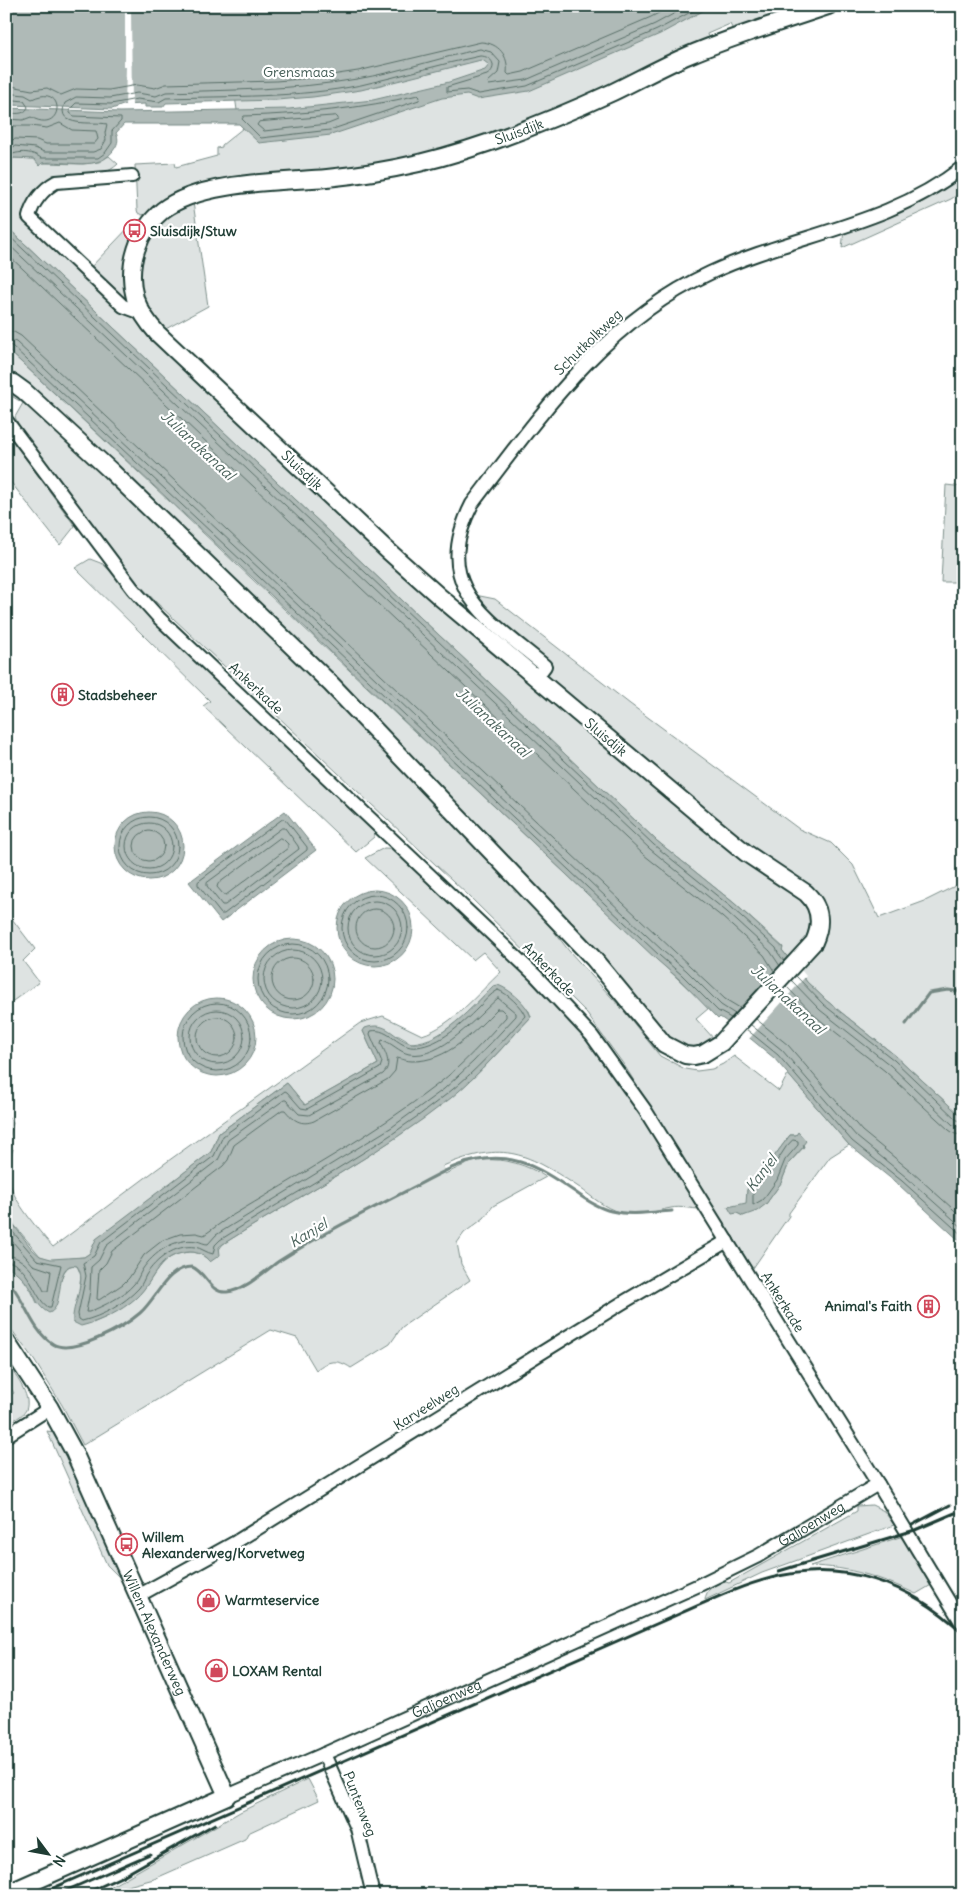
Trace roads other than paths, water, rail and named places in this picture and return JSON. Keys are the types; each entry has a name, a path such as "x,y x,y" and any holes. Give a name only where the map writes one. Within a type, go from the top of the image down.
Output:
{"street":[{"name":"Sluisdijk","path":"6,382 16,385 30,396 331,684 593,958 664,1044 684,1055 694,1056 703,1054 721,1043 808,950 817,935 820,920 816,906 808,895 746,853 536,678 386,549 157,334 142,313 135,297 132,270 139,242 144,231 164,209 179,201 226,187 382,170 458,153 538,126 688,55 828,6"},
{"name":"Schutkolkweg","path":"536,678 545,666 481,613 472,602 461,579 457,565 458,537 472,504 560,390 610,338 646,309 674,290 710,272 765,251 872,218 910,199 963,167"},
{"path":"132,176 56,182 50,185 31,206 29,217 123,306 142,313"},
{"name":"Ankerkade","path":"6,420 132,589 159,618 536,976 592,1036 646,1110 963,1624"},
{"name":"Karveelweg","path":"138,1596 234,1543 614,1308 727,1241"},
{"name":"Willem Alexanderweg","path":"6,1340 50,1408 74,1452 226,1796"},
{"path":"6,1436 50,1408"},
{"name":"Galjoenweg","path":"6,1894 324,1754 699,1585 758,1556 878,1484"},
{"name":"Punterweg","path":"324,1754 357,1828 373,1895"}],"water":[{"path":"6,6 712,6 660,34 529,91 478,99 467,95 442,98 331,135 259,143 239,124 124,124 116,133 118,141 115,148 100,161 82,164 52,162 42,163 40,166 34,159 14,158 6,165 6,108 120,112 289,109 373,100 449,82 485,70 489,65 481,60 361,90 313,97 277,100 166,103 163,107 145,107 145,104 123,105 112,109 10,105 6,104"},
{"name":"Julianakanaal","path":"6,226 657,841 734,903 783,948 782,950 807,982 827,1001 897,1057 963,1118 963,1244 899,1185 849,1145 774,1058 720,1017 718,1019 679,979 6,348"},
{"path":"285,811 316,850 221,922 189,882"},
{"path":"149,812 162,815 173,822 180,833 183,846 180,859 173,870 162,877 149,880 136,877 125,870 118,859 115,846 118,833 125,822 136,815"},
{"path":"375,890 390,893 402,901 410,913 413,928 410,943 402,955 390,963 375,966 360,963 348,955 340,943 337,928 340,913 348,901 360,893"},
{"path":"293,939 308,942 321,951 330,964 333,979 330,994 321,1007 308,1016 293,1019 278,1016 265,1007 256,994 253,979 256,964 265,951 278,942"},
{"path":"498,985 518,998 526,1007 531,1017 472,1079 451,1098 396,1138 223,1244 219,1247 220,1255 210,1262 202,1255 193,1252 179,1254 170,1258 163,1263 143,1291 130,1303 110,1315 81,1326 73,1322 74,1308 81,1279 77,1266 70,1266 65,1270 57,1303 49,1313 39,1305 25,1281 6,1265 6,1215 32,1249 40,1256 51,1259 84,1257 90,1253 96,1239 211,1152 219,1133 287,1083 305,1105 378,1064 363,1031 365,1028 379,1026 405,1041 421,1043 444,1031 467,1012 493,986"},
{"path":"217,998 232,1001 249,1015 253,1022 256,1037 253,1052 239,1069 232,1073 217,1076 202,1073 185,1059 181,1052 178,1037 181,1022 195,1005 202,1001"},
{"path":"798,1132 806,1141 804,1146 789,1163 781,1183 766,1204 757,1211 743,1216 737,1213 732,1214 728,1207 746,1203 749,1186 790,1135 796,1135"}],"waterway":[{"name":"Kanjel","path":"906,1024 929,993 948,990 963,992"},
{"name":"Kanjel","path":"6,1279 18,1294 33,1322 45,1338 53,1344 62,1347 73,1346 98,1338 132,1319 146,1307 163,1284 183,1268 192,1267 197,1270 216,1290 221,1292 234,1291 295,1251 343,1224 446,1170 476,1160 507,1159 534,1167 592,1203 611,1211 634,1213 672,1211"}],"railway":[{"path":"912,1525 950,1505"},
{"path":"779,1571 915,1530 955,1513"},
{"path":"37,1895 713,1599 759,1581 798,1573 824,1572 849,1574 874,1580 898,1589 921,1601 963,1633"},
{"path":"82,1895 121,1877 215,1824"},
{"path":"56,1895 150,1854"}],"place":[{"name":"Sluisdijk/Stuw","path":"134,231"},
{"name":"Stadsbeheer","path":"62,695"},
{"name":"Animal's Faith","path":"928,1306"},
{"name":"Willem Alexanderweg/Korvetweg","path":"126,1545"},
{"name":"Warmteservice","path":"209,1600"},
{"name":"LOXAM Rental","path":"216,1671"}],"park label":[{"name":"Grensmaas","path":"299,72"}]}
